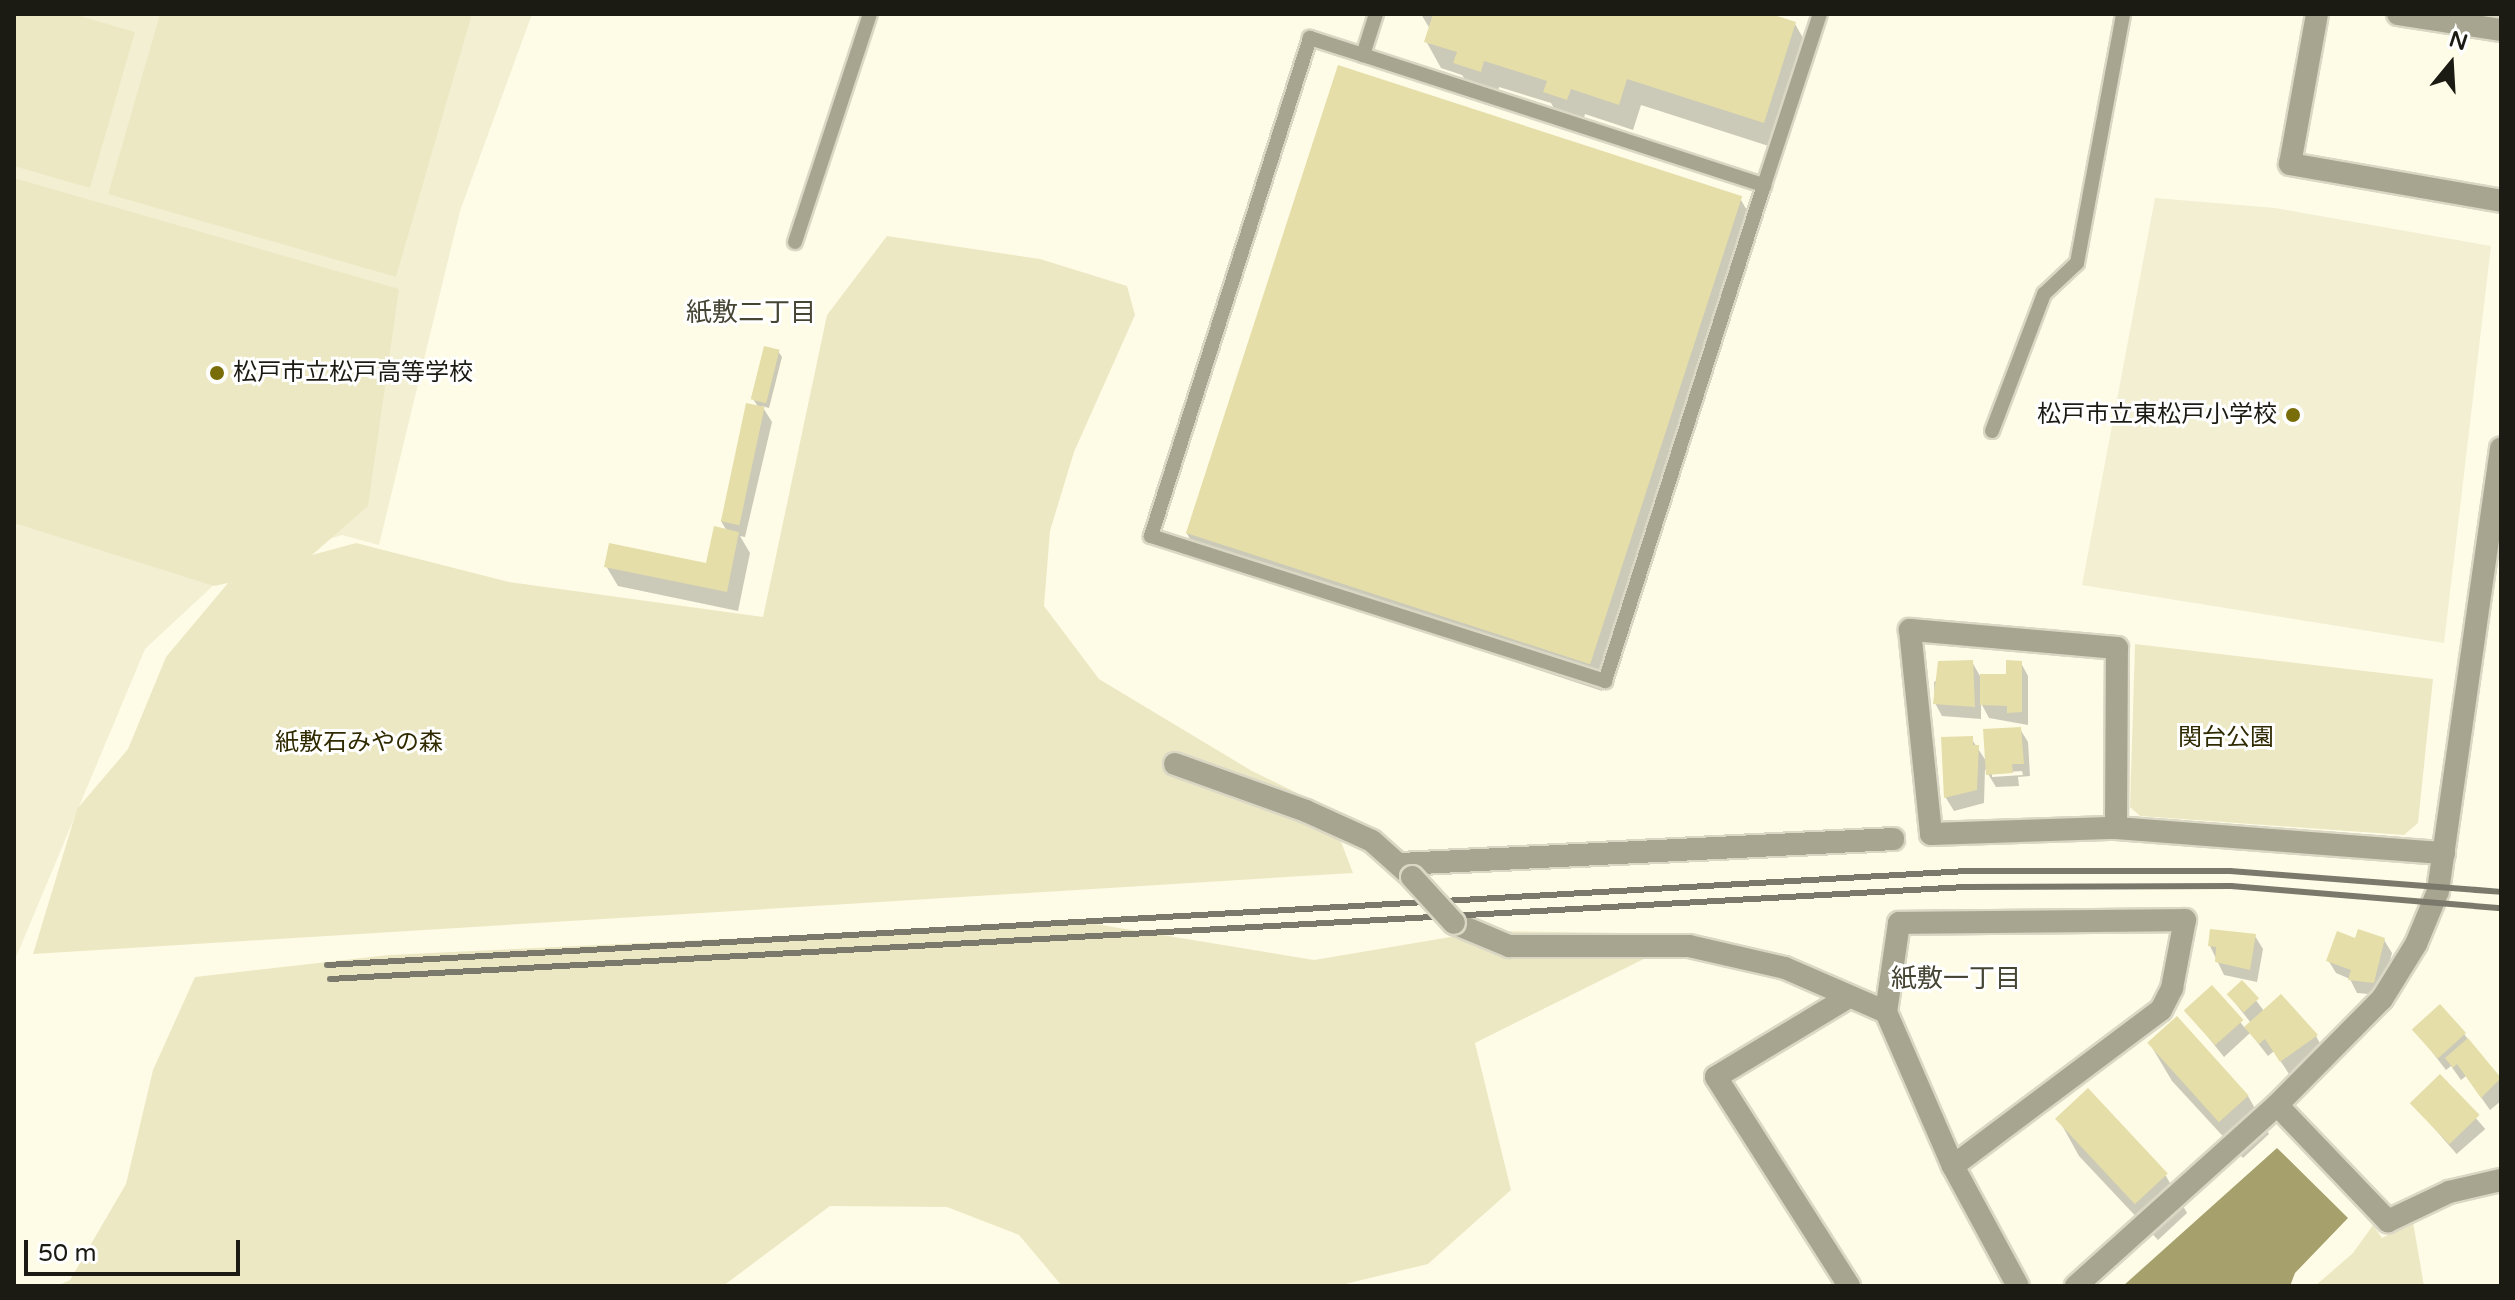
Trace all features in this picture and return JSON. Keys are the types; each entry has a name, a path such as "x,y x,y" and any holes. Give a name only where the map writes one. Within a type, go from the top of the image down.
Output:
{"street":[{"path":"2317,14 2290,164 2501,201"},
{"path":"2398,14 2501,30"},
{"path":"2076,1286 2277,1105 2382,999 2400,972 2438,891 2501,448"},
{"path":"2116,828 2117,648 1910,630 1931,834 2116,828 2444,853"},
{"path":"1175,764 1306,811 1372,841 1406,870 1454,923 1509,946 1689,946 1785,968 1847,998 1886,1012"},
{"path":"1406,870 1893,839"},
{"path":"1953,1166 2161,1010 2172,988 2185,920 1899,923 1886,1012 1953,1166 2018,1286"},
{"path":"1847,998 1716,1077 1849,1286"},
{"path":"2277,1105 2388,1221 2449,1192 2501,1180"}],"lane":[{"path":"795,242 870,14"},
{"path":"1363,55 1376,14"},
{"path":"1764,185 1310,38 1151,536 1605,681 1820,14"},
{"path":"1992,431 2044,294 2077,263 2123,14"}],"shaded area":[{"name":"松戸市立松戸高等学校","path":"14,14 532,14 460,211 379,545 342,535 232,568 145,649 14,962"},
{"name":"松戸市立東松戸小学校","path":"2155,198 2275,208 2491,246 2444,643 2082,585"},
{"path":"2277,1148 2348,1218 2295,1273 2290,1286 2123,1286"}],"green space":[{"path":"14,14 73,14 135,32 90,188 14,166"},
{"path":"160,14 472,14 396,277 108,194"},
{"name":"紙敷石みやの森","path":"14,178 399,289 368,506 312,555 356,543 509,582 763,617 827,315 887,236 1040,259 1127,286 1135,315 1074,452 1050,531 1044,606 1099,679 1252,771 1328,808 1353,873 33,954 77,809 128,749 166,657 228,583 214,586 14,523"},
{"name":"関台公園","path":"2135,644 2433,679 2418,823 2404,835 2140,816 2130,807"},
{"path":"1083,922 1314,960 1486,931 1694,934 1475,1043 1511,1190 1428,1264 1337,1286 1062,1286 1019,1235 947,1207 830,1206 723,1286 57,1286 70,1280 126,1184 153,1070 195,977 389,955"},
{"path":"2413,1222 2424,1286 2315,1286 2353,1253 2373,1225 2382,1238"}],"building":[{"path":"1433,14 1771,14 1796,22 1764,123 1627,79 1619,105 1571,89 1567,100 1543,92 1547,81 1484,61 1481,72 1453,63 1457,52 1424,42"},
{"path":"1338,65 1742,196 1590,664 1186,533"},
{"path":"764,346 780,350 766,403 751,399"},
{"path":"746,403 765,407 739,525 721,521"},
{"path":"714,526 739,532 727,592 604,567 609,543 706,563"},
{"path":"1973,660 1975,707 1933,704 1938,661"},
{"path":"2006,660 2022,661 2022,712 2007,713 2007,706 1980,705 1980,674 2006,674"},
{"path":"2021,727 2024,764 2012,764 2013,773 1986,775 1983,729"},
{"path":"1973,736 1973,745 1979,745 1977,790 1944,798 1941,737"},
{"path":"2210,929 2256,934 2250,970 2215,962 2216,947 2208,946"},
{"path":"2358,929 2385,938 2374,983 2348,980 2351,970 2326,961 2337,931 2355,938"},
{"path":"2242,980 2259,998 2244,1013 2227,994"},
{"path":"2212,985 2243,1020 2215,1045 2184,1010"},
{"path":"2281,994 2318,1035 2280,1062 2265,1039 2259,1044 2244,1027"},
{"path":"2440,1004 2466,1033 2438,1058 2412,1029"},
{"path":"2177,1016 2249,1096 2219,1122 2147,1043"},
{"path":"2468,1038 2501,1078 2481,1098 2457,1064 2453,1068 2445,1058"},
{"path":"2440,1074 2480,1115 2449,1144 2410,1103"},
{"path":"2088,1088 2168,1174 2135,1204 2055,1119"}],"railway":[{"path":"327,965 1965,871 2230,871 2501,892"},
{"path":"330,979 1967,887 2231,886 2501,908"}],"place":[{"name":"松戸市立松戸高等学校","path":"217,373"},
{"name":"松戸市立東松戸小学校","path":"2293,415"}],"district":[{"name":"紙敷二丁目","path":"751,313"},
{"name":"紙敷一丁目","path":"1956,979"}]}
